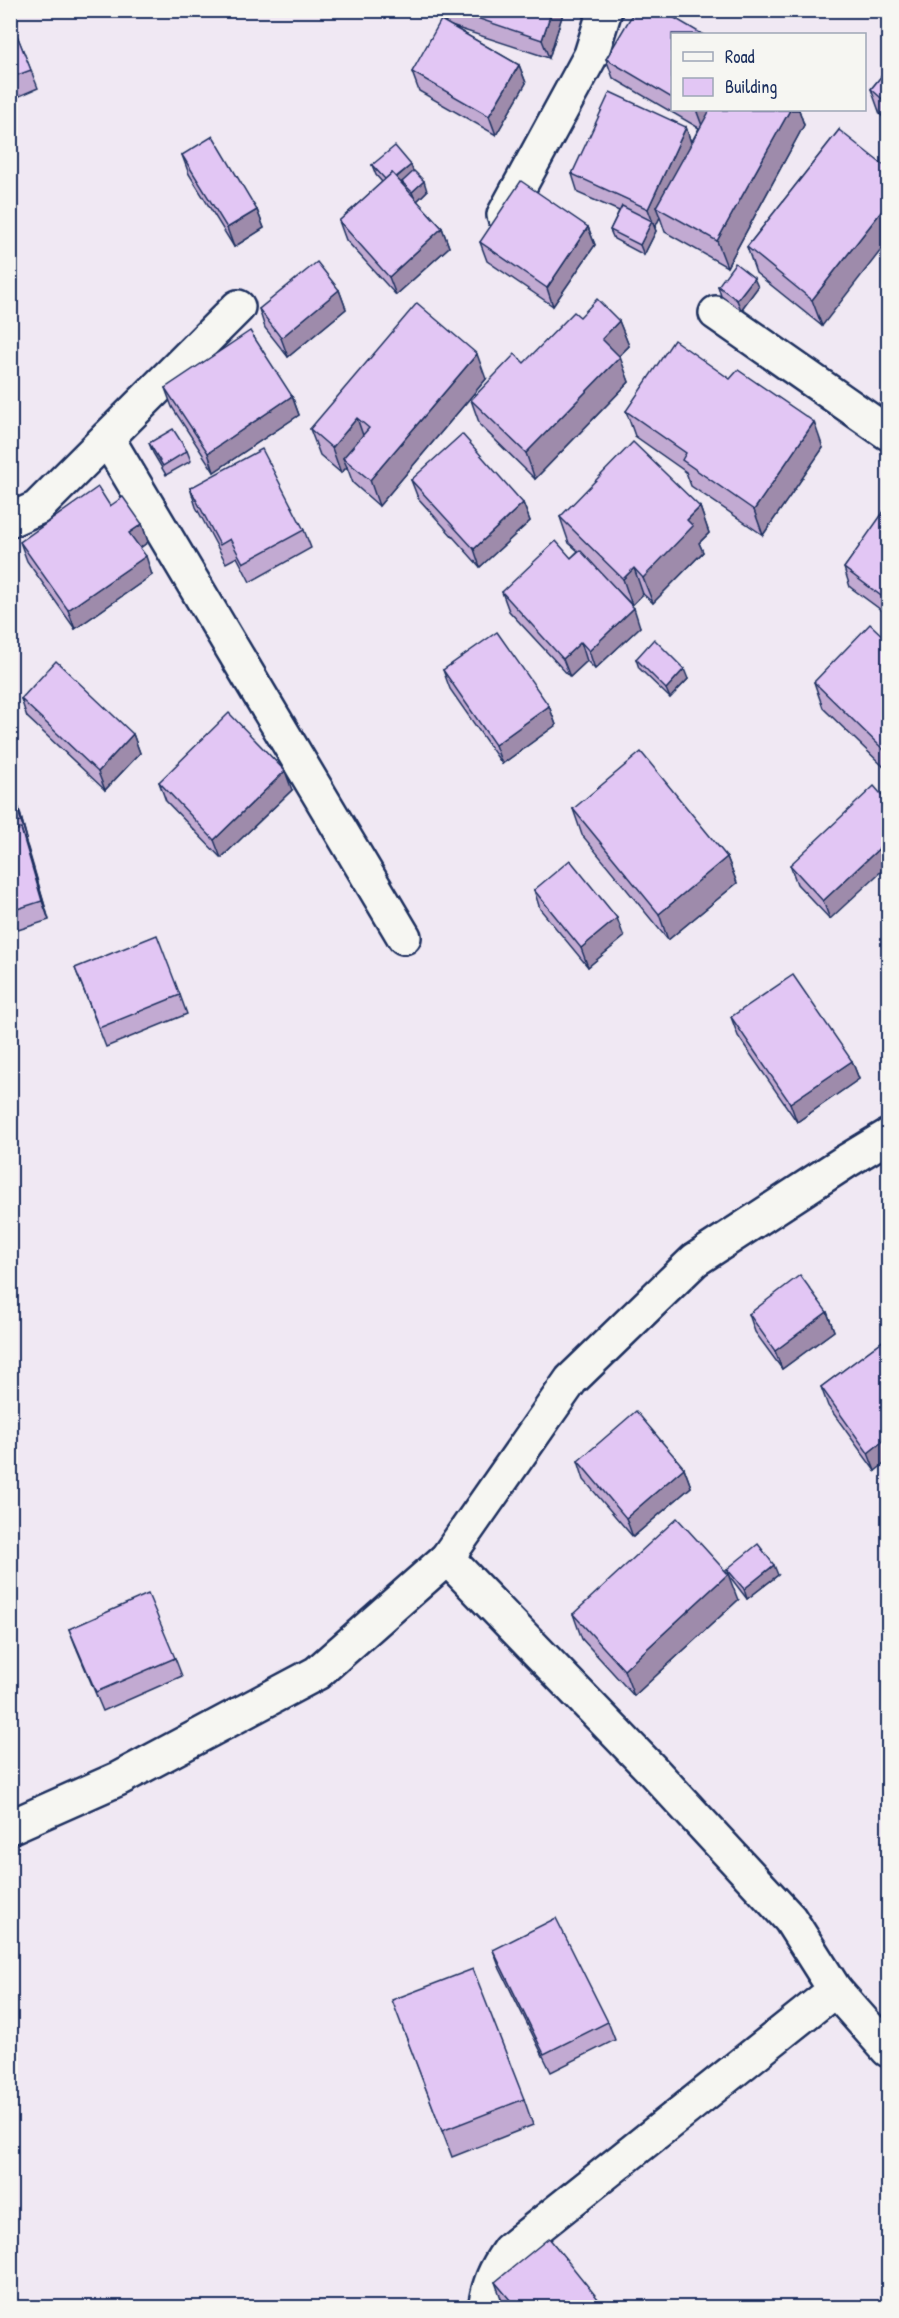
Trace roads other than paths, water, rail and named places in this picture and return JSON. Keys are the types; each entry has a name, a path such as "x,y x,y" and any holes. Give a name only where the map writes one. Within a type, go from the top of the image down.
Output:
{"street":[{"path":"504,215 591,56 605,10"},
{"path":"10,520 37,508 238,307"},
{"path":"716,313 888,433"},
{"path":"107,438 404,937"},
{"path":"10,1827 118,1779 317,1674 447,1558 571,1380 631,1320 695,1260 888,1136"},
{"path":"447,1558 653,1771 790,1919 835,1990 888,2050"},
{"path":"485,2307 495,2270 509,2250 835,1990"}]}
